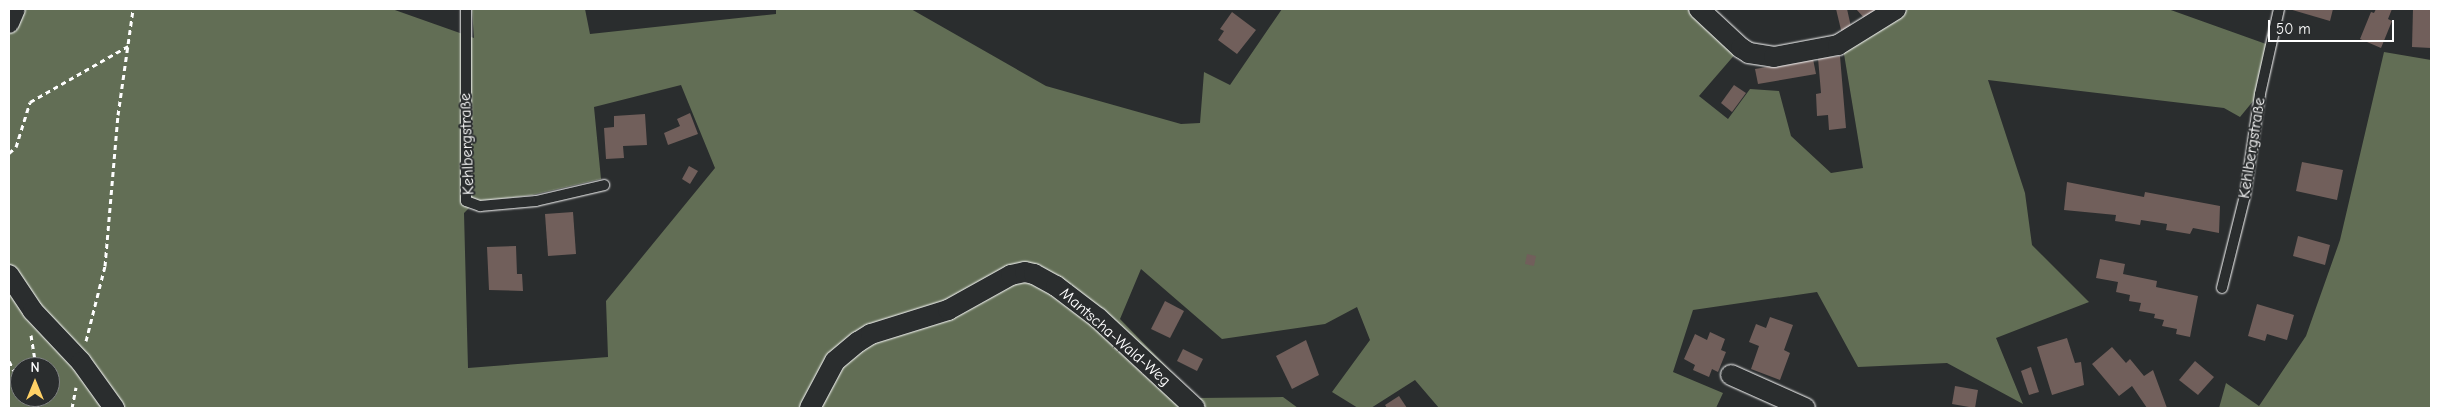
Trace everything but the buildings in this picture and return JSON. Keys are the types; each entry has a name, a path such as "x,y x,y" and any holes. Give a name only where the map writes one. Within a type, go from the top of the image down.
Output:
{"street":[{"path":"9,23 15,9"},
{"path":"1699,9 1741,48 1749,53 1774,57 1838,45 1896,9"},
{"name":"Mantscha-Wald-Weg","path":"810,408 835,361 858,342 871,334 948,310 1011,276 1025,272 1042,277 1084,306 1195,408"},
{"path":"9,275 33,311 81,362 114,408"},
{"path":"1730,375 1805,408"}],"lane":[{"name":"Kehlbergstraße","path":"466,9 466,201 480,206 536,201 604,184"},
{"name":"Kehlbergstraße","path":"2222,288 2245,196 2260,94 2279,9"}],"path":[{"path":"81,362 104,266 118,115 133,9"},
{"path":"9,153 16,147 30,102 129,46"}],"green space":[{"path":"9,9 392,9 474,38 472,9 585,9 590,34 776,14 776,9 911,9 1046,86 1181,124 1200,123 1204,72 1230,85 1282,9 1692,9 1737,52 1699,96 1728,119 1750,89 1779,91 1791,136 1831,173 1863,168 1843,48 1893,13 1907,9 2168,9 2266,44 2254,100 2240,117 2224,108 1988,80 2025,193 2032,245 2089,302 1996,338 2023,404 1947,363 1858,367 1817,292 1693,310 1673,372 1723,393 1716,408 1439,408 1415,380 1371,408 1358,408 1332,392 1370,340 1357,307 1325,324 1222,339 1141,269 1120,319 1197,398 1283,397 1298,408 9,408","holes":["681,85 715,168 606,301 608,357 468,368 464,213 475,202 532,195 601,179 594,107"]},
{"path":"2384,52 2431,60 2431,408 2219,408 2226,383 2259,406 2306,336 2340,240"}]}
